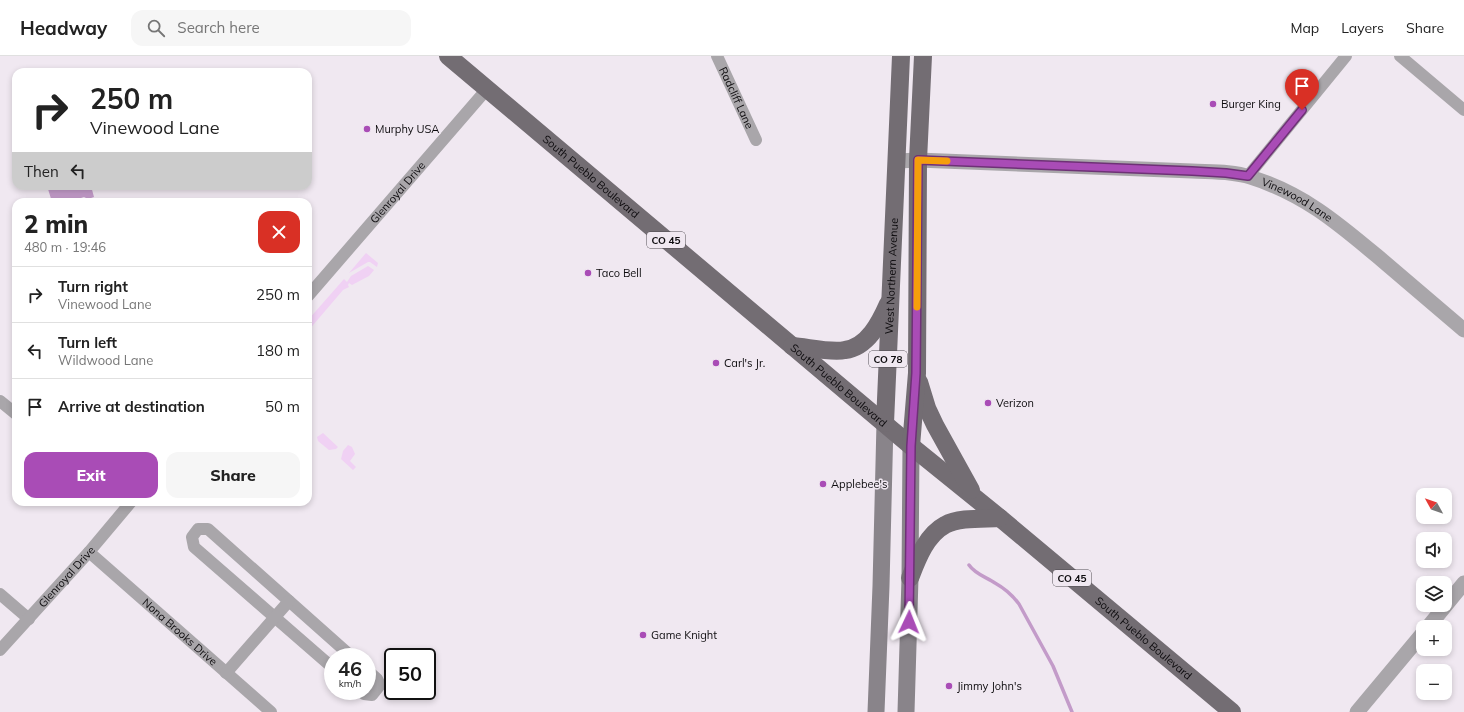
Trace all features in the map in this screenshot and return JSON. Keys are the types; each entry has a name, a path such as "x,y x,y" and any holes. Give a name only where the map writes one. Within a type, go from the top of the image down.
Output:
{"main road":[{"name":"South Pueblo Boulevard","path":"448,56 911,446 1000,518 1232,712"},
{"name":"West Northern Avenue","path":"876,712 885,423 898,161 901,56"},
{"name":"West Northern Avenue","path":"906,712 910,578 911,446 916,373 918,160 923,56"},
{"path":"792,346 845,350 857,346 866,340 880,321 891,296"},
{"path":"916,373 927,408 935,425 975,498"},
{"path":"910,578 918,557 932,536 945,525 961,520 1000,518"}],"street":[{"name":"Radcliff Lane","path":"716,56 756,140"},
{"path":"1248,176 1346,56"},
{"path":"1400,56 1464,110"},
{"name":"Glenroyal Drive","path":"312,291 487,89"},
{"name":"Vinewood Lane","path":"898,161 918,160 1192,171 1248,176 1305,200 1336,222 1464,330"},
{"path":"0,401 12,411"},
{"name":"Glenroyal Drive","path":"0,650 89,552 124,506"},
{"path":"324,660 194,547 192,537 198,529 208,529 342,648"},
{"name":"Nona Brooks Drive","path":"89,552 271,712"},
{"path":"1434,620 1464,583"},
{"path":"0,594 29,619"},
{"path":"226,672 289,601"},
{"path":"1357,712 1416,641"},
{"path":"376,678 380,685 376,690"}],"shaded area":[{"path":"48,190 92,190 94,197 91,198 51,198"},
{"path":"366,253 378,263 377,267 368,262 349,273"},
{"path":"368,266 374,270 369,276 352,285 349,283 349,287 343,290 312,326 312,315 344,279 347,282 351,276"},
{"path":"323,433 338,447 336,449 329,450 318,441 317,437"},
{"path":"348,445 352,447 355,454 350,461 356,467 353,470 341,459 343,451"}],"waterway":[{"path":"969,565 977,573 1005,590 1019,604 1053,666 1072,712"}],"slow traffic":[{"path":"917,307 918,160 947,161"}],"place":[{"name":"Burger King","path":"1213,104"},
{"name":"Murphy USA","path":"367,129"},
{"name":"Taco Bell","path":"588,273"},
{"name":"Carl's Jr.","path":"716,363"},
{"name":"Verizon","path":"988,403"},
{"name":"Applebee's","path":"823,484"},
{"name":"Game Knight","path":"643,635"},
{"name":"Jimmy John's","path":"949,686"}],"route":[{"path":"909,622 911,446 916,373 918,160 1192,171 1248,176 1302,110"}]}
